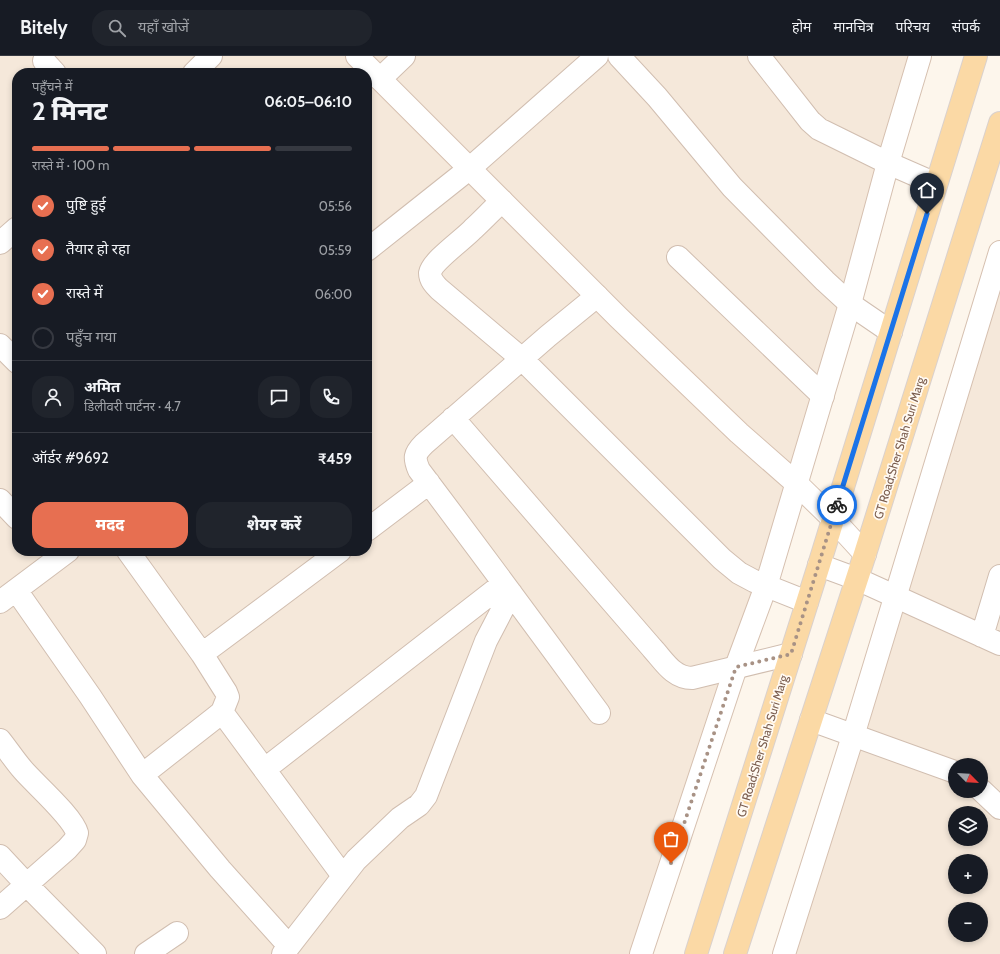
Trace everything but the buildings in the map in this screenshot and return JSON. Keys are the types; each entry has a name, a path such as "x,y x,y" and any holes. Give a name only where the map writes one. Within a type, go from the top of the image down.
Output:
{"main road":[{"name":"GT Road;Sher Shah Suri Marg","path":"696,954 819,565 976,56"},
{"name":"GT Road;Sher Shah Suri Marg","path":"735,954 865,554 1000,123"}],"street":[{"path":"357,56 369,68"},
{"path":"380,79 404,56"},
{"path":"372,241 469,169 597,56"},
{"path":"619,56 657,97 732,187 825,281 850,304 891,332"},
{"path":"759,56 810,121 819,129 936,184"},
{"path":"641,954 736,667 766,586 850,304 888,162 920,56"},
{"path":"372,71 678,376 739,434 797,484 833,519 865,554"},
{"path":"502,201 434,266 430,273 431,280 439,289 522,359 722,559 754,581 807,602"},
{"path":"0,243 12,232"},
{"path":"784,954 853,736 1000,252"},
{"path":"678,257 823,396"},
{"path":"597,296 416,451 416,461 419,470 599,713"},
{"path":"0,345 12,357"},
{"path":"453,418 647,642 678,675 684,678 692,678 791,654"},
{"path":"372,526 430,483"},
{"path":"0,500 12,513"},
{"path":"56,556 8,596 90,696 142,775 286,950 356,860 400,818 419,805 426,796 507,588"},
{"path":"132,556 202,654 228,697 222,712 142,775"},
{"path":"202,654 333,556"},
{"path":"819,565 857,579 991,640 1000,580"},
{"path":"265,769 507,588"},
{"path":"222,712 343,876"},
{"path":"811,720 948,770"},
{"path":"0,740 22,769 62,810 78,832 75,840 68,849 0,908"},
{"path":"988,797 1000,808"},
{"path":"0,856 27,886 95,954"},
{"path":"146,954 177,933"}],"shaded area":[{"path":"0,56 926,56 652,954 0,954"},
{"path":"1000,289 1000,954 792,954"}],"way so far":[{"path":"671,863 736,667 791,654 837,505"}],"route":[{"path":"837,505 927,214"}]}
